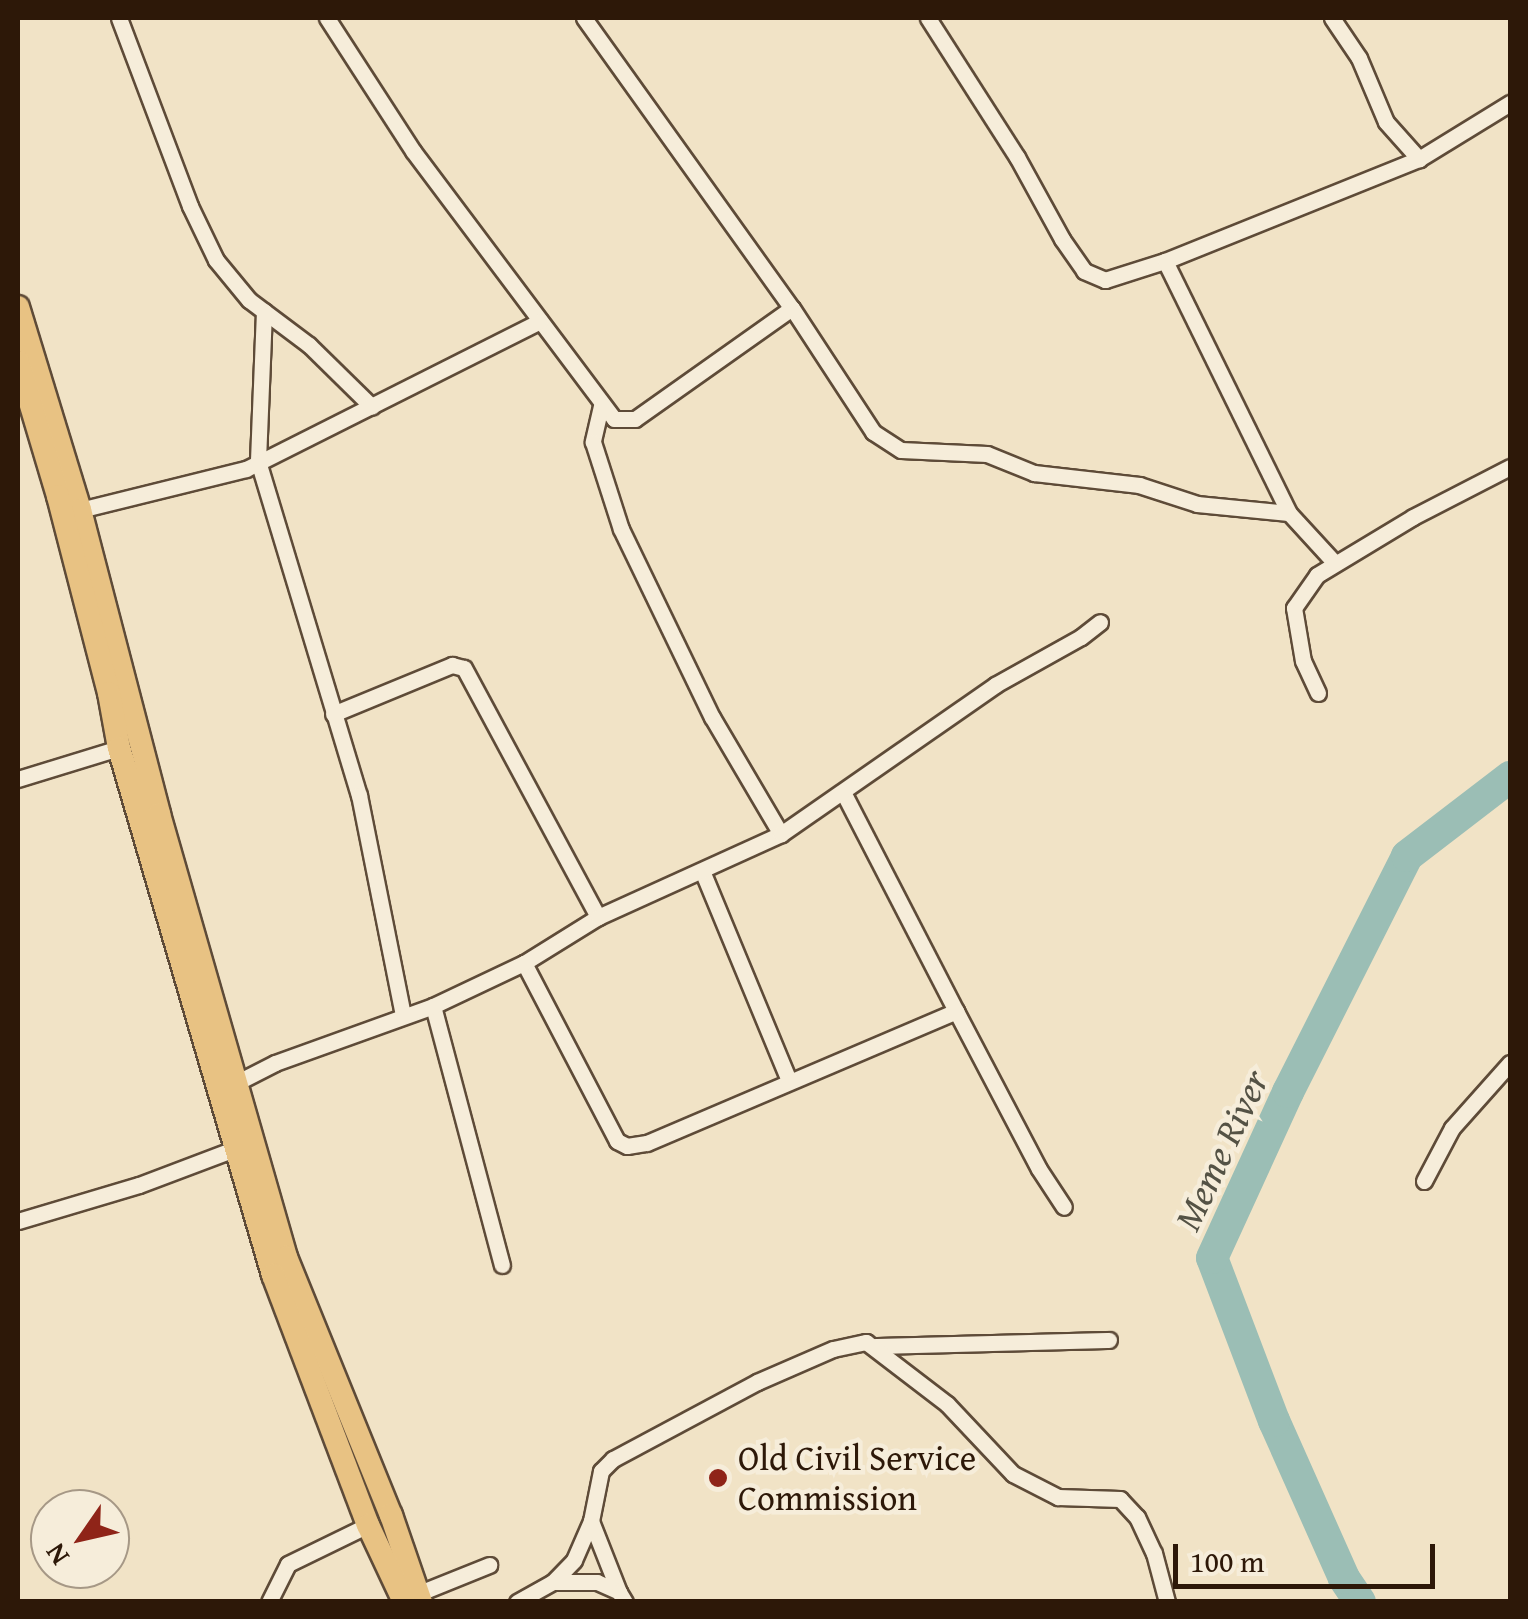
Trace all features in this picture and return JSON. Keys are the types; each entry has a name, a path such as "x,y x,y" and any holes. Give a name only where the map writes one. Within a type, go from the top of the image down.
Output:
{"main road":[{"path":"18,306 80,510 123,683 286,1256 384,1498 414,1599"},
{"path":"18,362 58,496 119,748 274,1274 368,1525 414,1599"}],"street":[{"path":"119,18 190,206 216,260 264,311 349,379 372,408"},
{"path":"327,18 413,152 614,420 635,418 792,308"},
{"path":"584,18 792,308 873,432 901,450 988,454 1034,473 1140,485 1197,504 1289,513"},
{"path":"928,18 1084,271 1105,280 1165,261 1419,159 1510,103"},
{"path":"1332,18 1360,58 1386,122 1419,159"},
{"path":"1165,261 1289,513 1334,562"},
{"path":"264,311 258,461 359,795 403,1015"},
{"path":"80,510 229,475 372,408 540,321"},
{"path":"601,406 593,442 621,529 712,717 781,834"},
{"path":"1318,692 1302,662 1294,608 1317,575 1334,562 1510,468"},
{"path":"236,1083 276,1062 433,1006 524,963 598,917 703,873 781,834 844,794 995,685 1082,638 1100,622"},
{"path":"333,714 452,665 464,668 598,917"},
{"path":"18,779 119,748"},
{"path":"844,794 1039,1170 1064,1206"},
{"path":"703,873 789,1081"},
{"path":"524,963 617,1141 628,1146 647,1142 956,1010"},
{"path":"433,1006 502,1266"},
{"path":"1424,1181 1452,1128 1510,1063"},
{"path":"18,1222 139,1185 237,1148"},
{"path":"517,1602 554,1582 574,1560 591,1521 601,1471 613,1459 696,1411 818,1356 854,1342 876,1346 1109,1340"},
{"path":"876,1346 946,1404 1012,1474 1058,1497 1120,1499 1137,1517 1154,1553 1167,1602"},
{"path":"591,1521 622,1597"},
{"path":"268,1602 288,1564 368,1525"},
{"path":"414,1599 490,1565"},
{"path":"554,1582 598,1582 622,1597"}],"waterway":[{"name":"Meme River","path":"1360,1602 1344,1578 1274,1421 1212,1258 1288,1092 1407,856 1510,777"}],"place":[{"name":"Old Civil Service Commission","path":"718,1478"}]}
